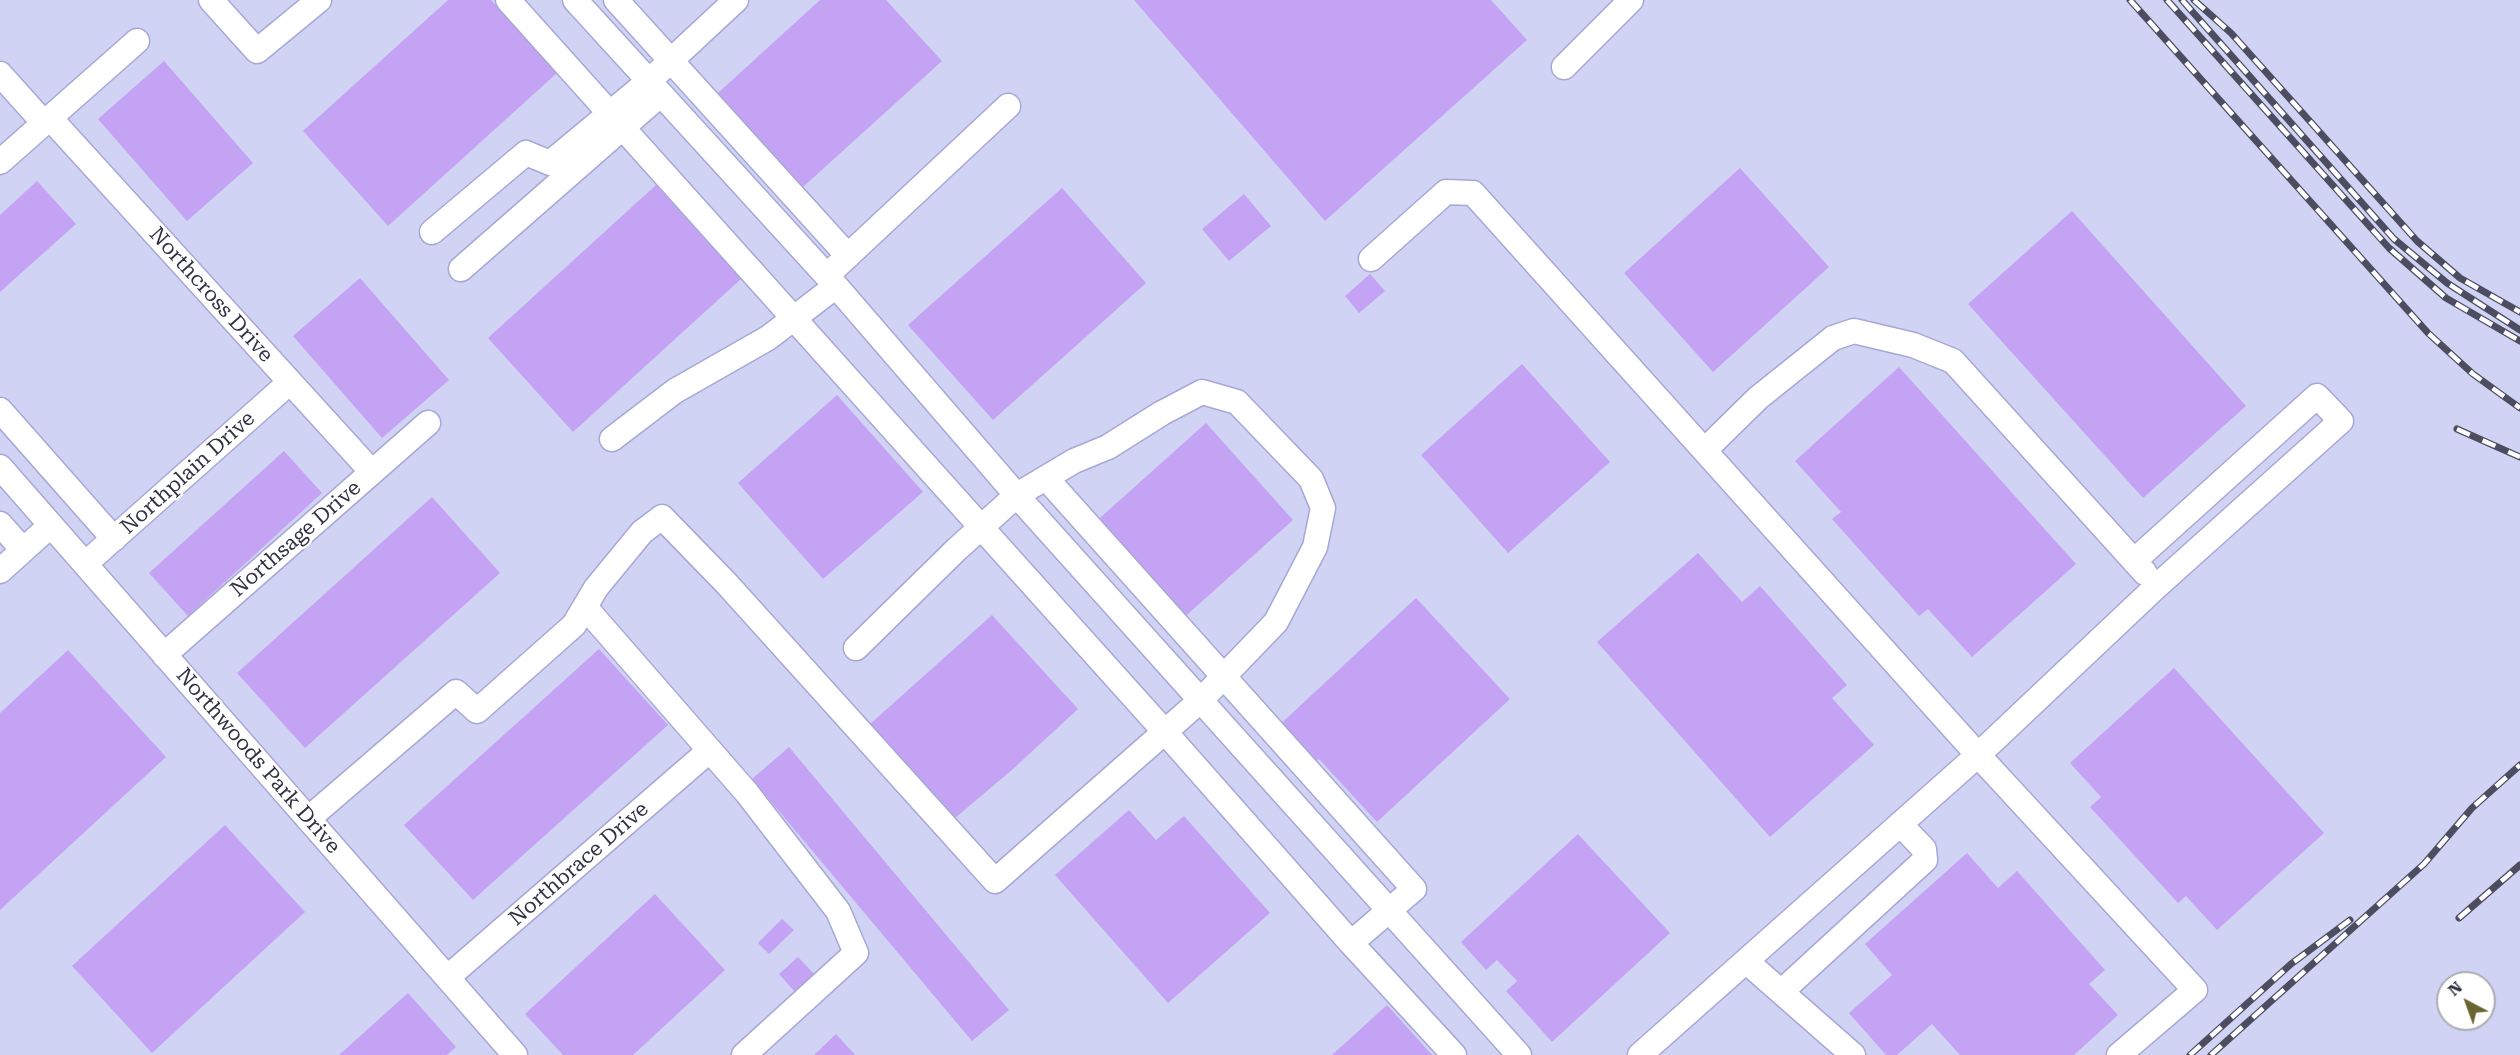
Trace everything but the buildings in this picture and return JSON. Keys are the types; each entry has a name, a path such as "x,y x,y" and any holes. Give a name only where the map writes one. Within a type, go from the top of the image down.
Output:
{"street":[{"path":"211,0 257,51 319,0"},
{"path":"508,0 1165,732 1351,943 1454,1055"},
{"path":"575,0 831,281 1017,495 1519,1055"},
{"path":"616,0 848,256"},
{"path":"461,269 616,121 655,88 671,60 736,0"},
{"path":"1564,67 1631,0"},
{"path":"0,162 137,41"},
{"name":"Northcross Drive","path":"0,74 47,121 372,472"},
{"path":"612,439 675,391 768,338 793,319 831,281 848,256 1008,106"},
{"path":"432,232 526,153 550,163 616,121"},
{"path":"1371,259 1446,192 1473,193 1978,755 2195,990 2119,1055"},
{"path":"1705,450 1758,398 1833,338 1854,331 1913,345 1953,362 2157,586"},
{"name":"Northplain Drive","path":"85,564 290,382"},
{"path":"308,819 456,692 477,711 574,625 596,588 642,532 662,517 735,592 995,882 1201,700 1276,622 1316,547 1323,508 1311,479 1237,402 1202,392 1161,413 1108,447 1074,461 1017,495 856,648"},
{"path":"1640,1055 1978,755 2157,586 2341,421 2317,396 2134,561"},
{"path":"0,410 114,538"},
{"name":"Northsage Drive","path":"164,655 428,423"},
{"path":"7,475 42,458"},
{"name":"Northwoods Park Drive","path":"7,475 516,1055"},
{"path":"1046,478 1414,889 1351,943"},
{"path":"0,524 23,550"},
{"path":"0,572 51,525"},
{"path":"585,607 747,793 838,911 856,953 744,1055"},
{"name":"Northbrace Drive","path":"448,978 710,750"},
{"path":"1781,992 1925,860 1924,849 1900,824"},
{"path":"1747,962 1853,1055"}],"shaded area":[{"path":"0,0 2520,0 2520,1055 0,1055"}],"railway":[{"path":"2130,0 2428,333 2473,374 2520,408"},
{"path":"2167,0 2389,248 2446,298 2520,341"},
{"path":"2182,0 2394,239 2447,283 2520,330"},
{"path":"2194,0 2231,33 2417,241 2460,278 2520,312"},
{"path":"2457,429 2520,457"},
{"path":"2211,1055 2424,864 2472,808 2520,765"},
{"path":"2459,918 2520,865"},
{"path":"2190,1055 2291,964 2350,920"}]}
